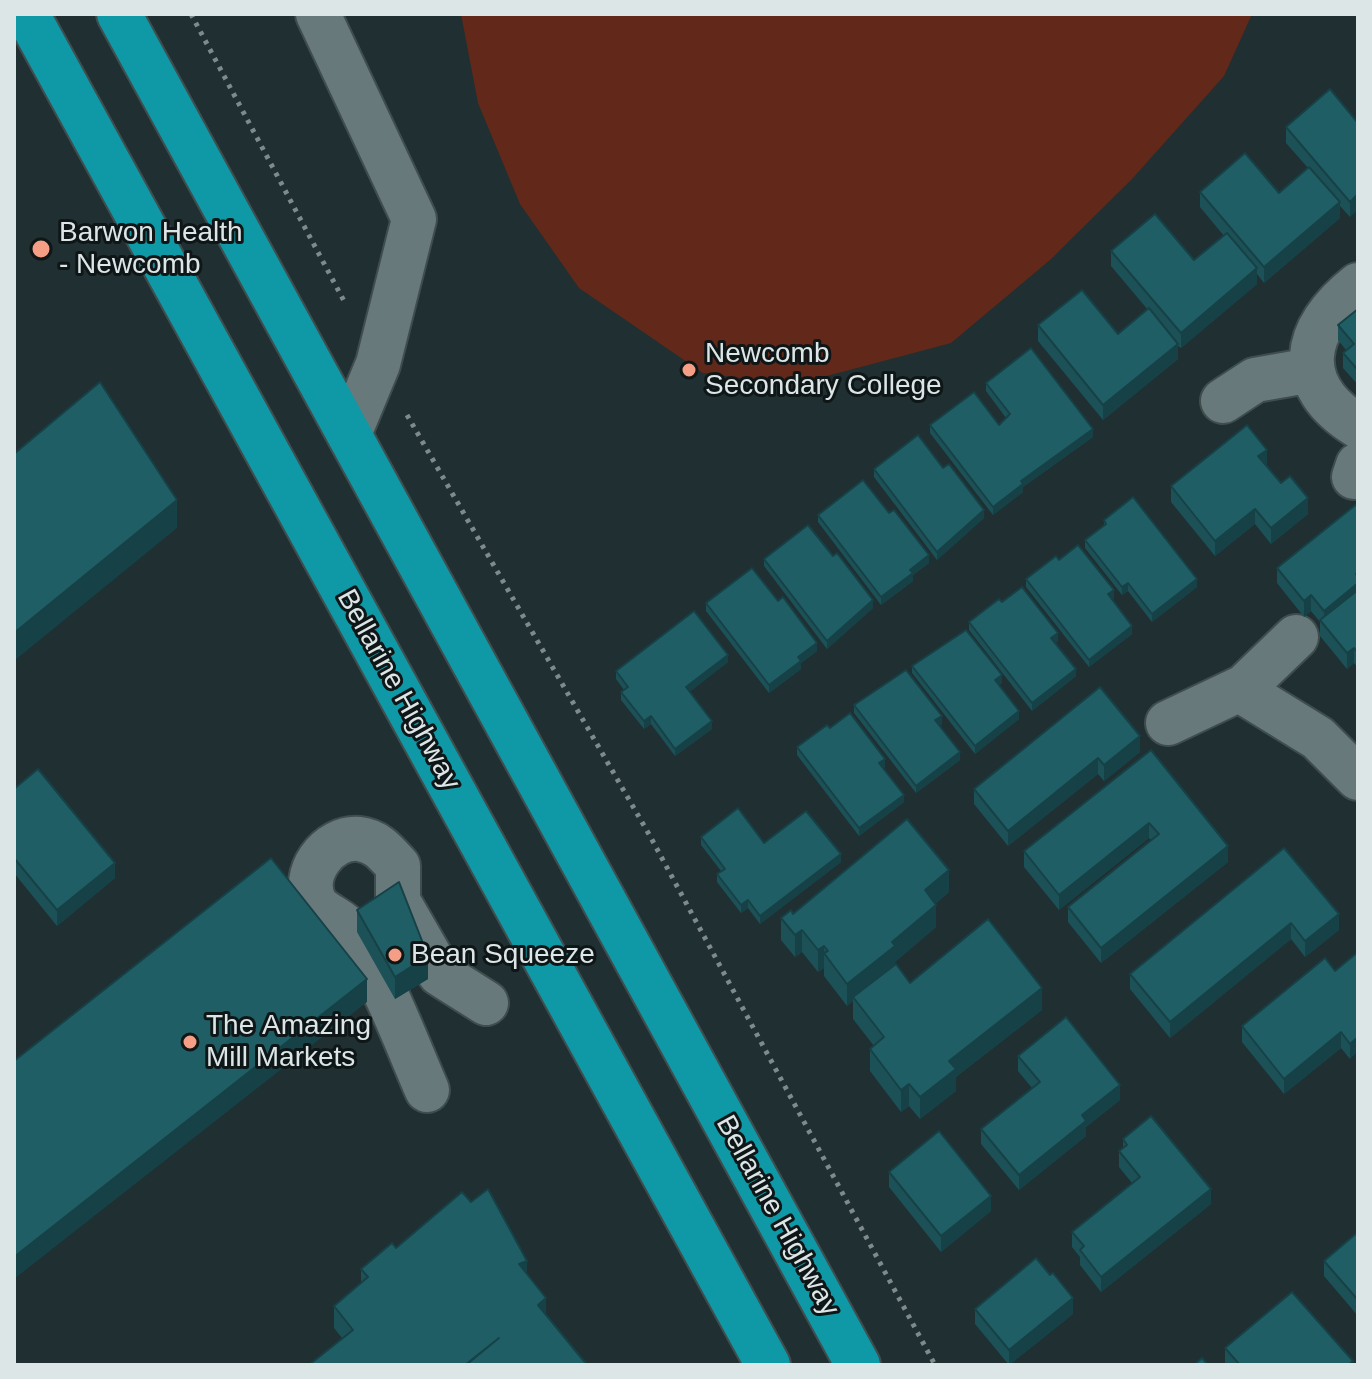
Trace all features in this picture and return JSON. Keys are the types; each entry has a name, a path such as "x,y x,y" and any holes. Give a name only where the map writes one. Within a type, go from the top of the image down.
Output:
{"highway":[{"name":"Bellarine Highway","path":"27,14 768,1365"},
{"name":"Bellarine Highway","path":"119,14 858,1365"}],"street":[{"path":"318,14 414,219 378,364 349,434"},
{"path":"1358,285 1333,306 1318,328 1311,348 1312,370 1322,392 1358,426"},
{"path":"1223,401 1255,380 1312,370"},
{"path":"1168,723 1240,690 1296,637"},
{"path":"1240,690 1318,738 1358,778"},
{"path":"427,1090 391,1006 348,928 316,904 311,882 317,861 334,845 356,839 379,845 398,866 398,901 440,974 486,1003"}],"path":[{"path":"191,14 378,364 650,836 935,1365"}],"shaded area":[{"path":"461,14 1252,14 1224,76 1132,179 1050,260 951,343 793,385 703,373 579,288 520,204 478,103"}],"building":[{"path":"1330,89 1358,123 1358,194 1350,202 1286,127"},
{"path":"1245,153 1279,193 1309,167 1340,202 1264,267 1200,192"},
{"path":"1155,214 1194,260 1227,233 1257,268 1181,333 1111,251"},
{"path":"1082,290 1118,334 1149,308 1178,344 1103,405 1038,325"},
{"path":"1358,309 1358,370 1343,353 1354,344 1338,325"},
{"path":"1031,348 1093,429 1021,481 1023,484 993,507 930,425 974,392 999,425 1010,414 986,383"},
{"path":"100,382 177,500 14,633 14,454"},
{"path":"1247,425 1267,450 1258,456 1281,483 1290,476 1308,498 1271,528 1255,509 1215,541 1171,486"},
{"path":"918,435 943,468 949,464 984,510 937,552 874,469"},
{"path":"863,480 889,513 894,510 929,555 910,570 913,573 881,597 818,515"},
{"path":"1133,497 1197,579 1152,614 1128,583 1122,587 1085,540"},
{"path":"1358,503 1358,583 1324,611 1311,595 1304,601 1277,568"},
{"path":"808,525 833,556 837,553 873,600 827,641 764,559"},
{"path":"1078,545 1114,590 1108,594 1132,626 1089,660 1026,579 1056,556 1059,560"},
{"path":"752,568 778,601 783,597 817,643 798,657 801,661 769,685 706,603"},
{"path":"1022,587 1058,633 1051,638 1076,669 1032,703 969,622 999,599 1002,602"},
{"path":"1358,590 1358,653 1354,648 1347,653 1320,620"},
{"path":"694,611 728,655 686,687 712,721 675,749 651,716 644,721 621,692 628,687 616,671"},
{"path":"966,630 1002,675 995,680 1019,711 975,746 912,666"},
{"path":"906,670 942,716 935,720 960,752 916,786 854,705"},
{"path":"1100,687 1140,736 1104,765 1098,758 1008,831 974,789"},
{"path":"850,713 885,759 879,763 904,795 859,828 797,747"},
{"path":"1151,750 1228,846 1101,948 1068,907 1159,834 1149,823 1059,895 1024,851"},
{"path":"38,769 115,863 57,910 14,858 14,789"},
{"path":"738,808 764,843 806,811 841,854 760,916 748,900 741,905 717,874 725,869 701,837"},
{"path":"907,819 949,870 925,890 936,905 892,942 895,946 847,984 824,953 828,951 824,946 818,950 802,930 795,935 781,918 791,910 793,914"},
{"path":"1284,848 1339,914 1305,941 1291,923 1170,1022 1130,974"},
{"name":"The Amazing Mill Markets","path":"271,858 367,979 14,1257 14,1061"},
{"path":"399,882 428,956 395,977 357,910"},
{"path":"988,919 1042,988 949,1061 956,1069 920,1097 909,1084 901,1090 870,1049 884,1037 853,997 896,964 910,983"},
{"path":"1358,952 1358,1037 1350,1044 1341,1032 1284,1079 1242,1026 1325,958 1335,971"},
{"path":"1066,1017 1120,1085 1082,1115 1086,1121 1019,1175 981,1129 1040,1082 1018,1056"},
{"path":"1151,1116 1211,1189 1101,1277 1080,1250 1084,1246 1072,1232 1140,1177 1119,1151 1127,1145 1123,1139"},
{"path":"939,1131 991,1196 941,1236 889,1172"},
{"path":"488,1189 527,1261 519,1264 546,1298 538,1305 587,1365 466,1365 499,1338 465,1365 309,1365 353,1330 334,1306 368,1277 361,1269 392,1243 396,1248 462,1192 471,1202"},
{"path":"1358,1232 1358,1300 1324,1261"},
{"path":"1036,1258 1073,1298 1009,1350 975,1309"},
{"path":"1292,1292 1353,1361 1348,1365 1240,1365 1225,1348"},
{"path":"1202,1358 1208,1365 1194,1365"}],"place":[{"name":"Barwon Health - Newcomb","path":"41,249"},
{"name":"Newcomb Secondary College","path":"689,370"},
{"name":"Bean Squeeze","path":"395,955"},
{"name":"The Amazing Mill Markets","path":"190,1042"}]}
